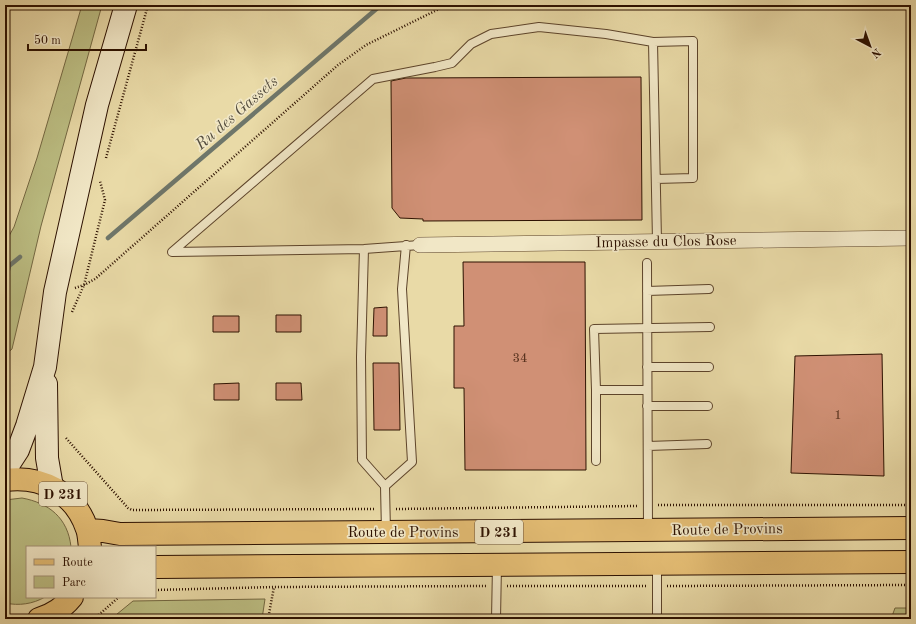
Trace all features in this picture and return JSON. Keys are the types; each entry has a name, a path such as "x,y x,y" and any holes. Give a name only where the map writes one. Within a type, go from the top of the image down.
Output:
{"main road":[{"path":"5,470 18,450 45,367 55,292 96,105 126,5"},
{"path":"45,367 47,458 52,487"},
{"name":"D 231","path":"5,480 18,478 35,480 52,487 68,498 80,512 89,538"},
{"name":"Route de Provins","path":"89,538 103,530 120,534 911,528"},
{"name":"D 231","path":"156,566 911,562"},
{"path":"43,618 65,606 71,598"}],"street":[{"name":"Impasse du Clos Rose","path":"413,245 911,238"}],"lane":[{"path":"385,486 412,462 402,289 413,245 364,249 172,252 373,79 452,63 470,44 491,34 539,27 606,34 653,42 694,41 693,178 656,179"},
{"path":"653,42 657,241"},
{"path":"364,249 361,357 362,460 385,486 386,533"},
{"path":"646,263 648,530"},
{"path":"647,291 709,289"},
{"path":"596,461 594,329 710,327"},
{"path":"647,366 709,367"},
{"path":"596,390 647,390"},
{"path":"647,406 708,406"},
{"path":"648,446 707,444"},
{"path":"656,563 657,619"},
{"path":"496,619 497,564"}],"path":[{"path":"104,165 148,5"},
{"path":"55,292 84,285 95,279 338,65 366,45 448,5"},
{"path":"71,320 72,312 84,285 105,200 100,180"},
{"path":"47,430 62,434 128,508 132,510 386,509 648,505 911,505"},
{"path":"156,590 274,587 911,584"},
{"path":"268,619 274,587"},
{"path":"94,619 118,598"}],"green space":[{"path":"82,5 102,5 41,226 12,349 5,355 5,243 14,227 37,158"},
{"path":"22,498 32,500 49,508 61,520 69,537 71,546 26,546 26,598 42,598 31,603 5,603 5,500"},
{"path":"265,599 262,619 111,619 133,601"},
{"path":"895,608 911,608 911,619 891,619"}],"building":[{"path":"641,77 642,220 423,221 423,219 400,218 392,208 391,81 406,78"},
{"path":"463,262 585,262 586,470 465,470 464,388 454,388 454,326 464,326"},
{"path":"387,307 387,336 373,336 374,308"},
{"path":"276,315 301,315 301,332 276,332"},
{"path":"213,316 239,316 239,332 213,332"},
{"path":"882,354 884,476 791,473 795,356"},
{"path":"373,363 399,363 400,430 374,430"},
{"path":"239,383 239,400 214,400 214,384"},
{"path":"276,383 301,383 302,400 276,400"}],"waterway":[{"name":"Ru des Gassets","path":"108,238 381,5"},
{"name":"Ru des Gassets","path":"5,282 9,266 20,257"}]}
